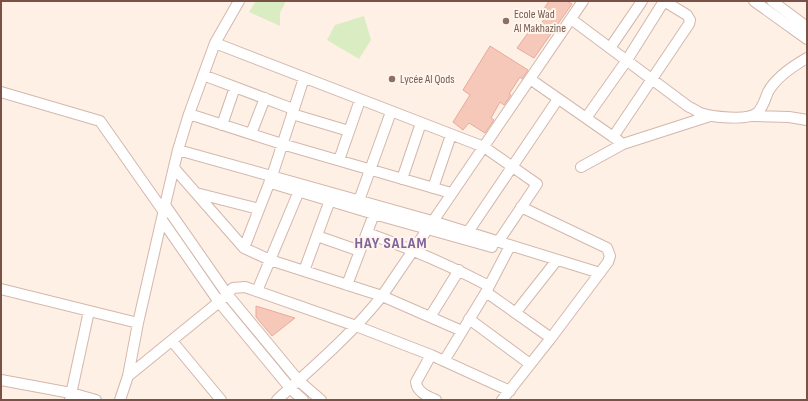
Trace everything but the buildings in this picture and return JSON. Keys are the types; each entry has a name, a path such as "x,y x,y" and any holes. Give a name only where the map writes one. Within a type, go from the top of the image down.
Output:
{"street":[{"path":"120,400 128,376 138,323 177,153 189,114 215,43 239,1"},
{"path":"277,400 356,326 382,296 583,1"},
{"path":"610,48 642,1"},
{"path":"586,118 627,60 664,1 687,15 690,20 689,24 613,137"},
{"path":"754,1 807,39"},
{"path":"772,1 807,27"},
{"path":"571,19 700,113 711,116 789,117 807,120"},
{"path":"215,43 484,148 537,184 520,207 498,242"},
{"path":"752,116 760,110 775,82 807,58"},
{"path":"203,75 265,98 293,112 349,132"},
{"path":"244,248 270,179 304,78"},
{"path":"530,79 623,144"},
{"path":"222,125 235,87"},
{"path":"1,92 100,121 164,212 227,294 299,380 321,400"},
{"path":"251,134 265,98"},
{"path":"468,232 558,99"},
{"path":"339,160 360,100"},
{"path":"358,205 392,112"},
{"path":"189,114 282,144 452,193"},
{"path":"581,167 623,144 711,116"},
{"path":"402,179 421,123"},
{"path":"433,188 451,135"},
{"path":"177,153 508,248 597,276"},
{"path":"174,168 244,248 270,260 382,296 462,331"},
{"path":"270,179 299,191 330,200 358,205 374,214 468,232 498,242 508,248"},
{"path":"257,291 299,191"},
{"path":"196,193 259,209"},
{"path":"304,271 330,200"},
{"path":"502,400 608,262 610,256 607,248 520,207"},
{"path":"164,212 219,302 290,388 303,400"},
{"path":"347,285 374,214"},
{"path":"367,233 413,249 459,270 487,289 551,338"},
{"path":"317,236 360,251"},
{"path":"444,361 487,289 508,248"},
{"path":"516,312 556,263"},
{"path":"430,317 459,270"},
{"path":"128,376 219,302 233,288 245,287 356,326 431,355 510,391"},
{"path":"1,290 138,323"},
{"path":"70,397 89,312"},
{"path":"469,319 530,364"},
{"path":"172,341 221,400"},
{"path":"431,355 416,382 416,386 423,393 436,400"},
{"path":"1,380 70,397 96,400"}],"green space":[{"path":"256,1 286,1 280,13 280,26 249,12"},
{"path":"364,16 371,40 359,59 327,40 335,25"}],"place":[{"name":"Ecole Wad Al Makhazine","path":"506,21"},
{"name":"Lycée Al Qods","path":"392,79"}],"district":[{"name":"HAY SALAM","path":"391,242"}]}
